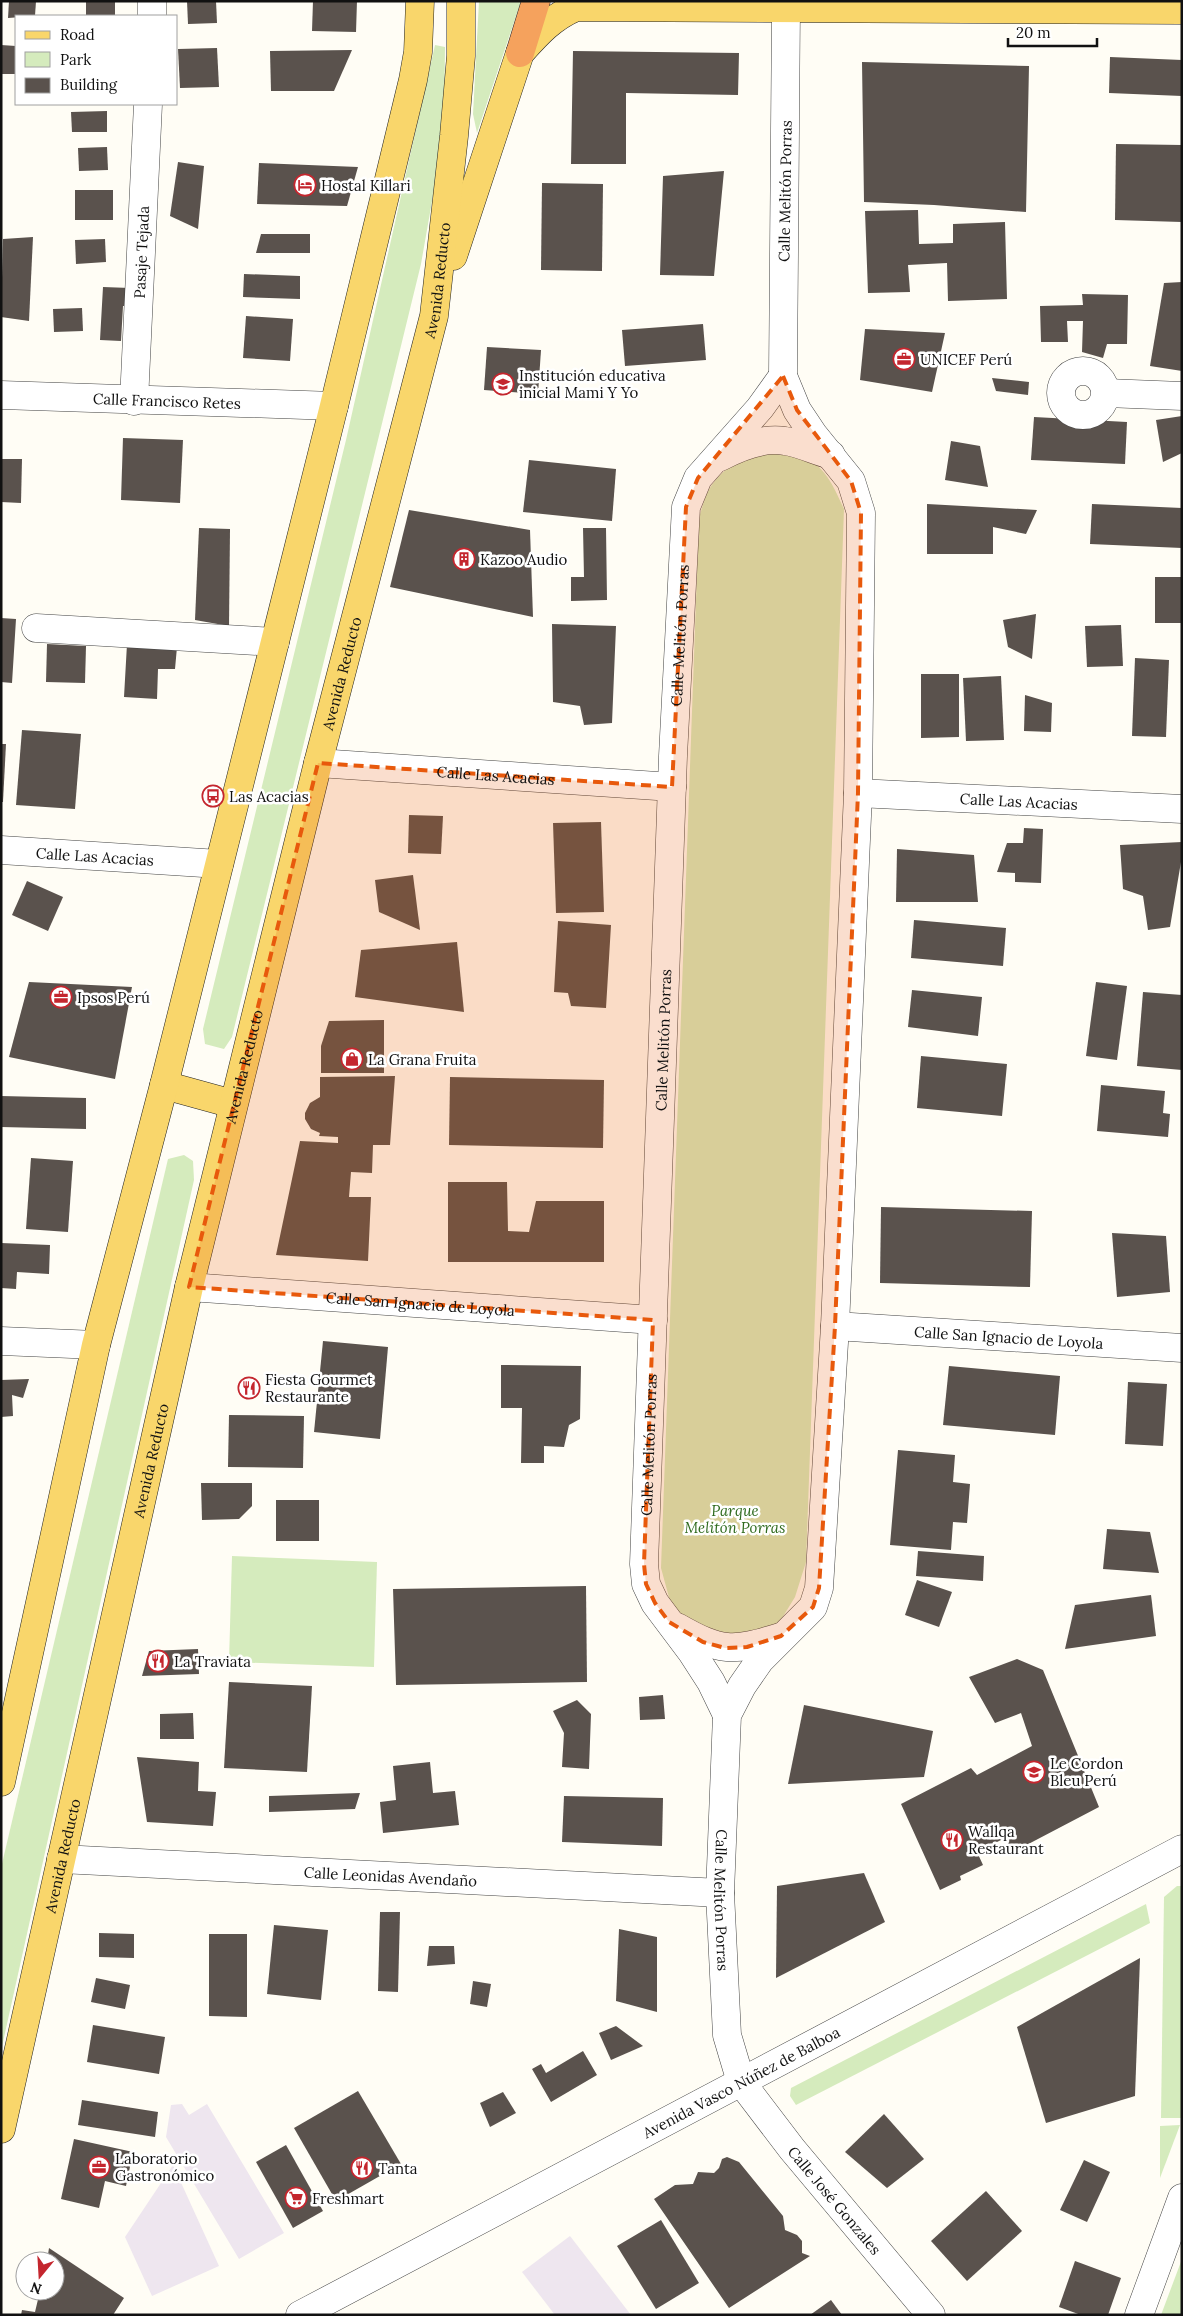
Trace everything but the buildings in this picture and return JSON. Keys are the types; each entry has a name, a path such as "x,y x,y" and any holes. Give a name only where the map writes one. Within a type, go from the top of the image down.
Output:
{"highway":[{"path":"520,53 536,1"}],"main road":[{"path":"1,1782 96,1345 164,1085 334,406 413,80 418,52 420,1"},
{"name":"Avenida Reducto","path":"1,2128 189,1287 318,763 434,316 461,56 461,1"},
{"path":"434,316 520,53 542,28 559,14 576,7 1095,6 1182,10"},
{"path":"164,1085 233,1104"}],"street":[{"path":"152,1 152,15"},
{"name":"Calle Melitón Porras","path":"741,2082 726,2035 720,1893 727,1715 742,1686 760,1660 781,1636 813,1607 819,1588 835,1326 858,793 861,513 851,481 813,434 797,410 783,376 786,7"},
{"name":"Pasaje Tejada","path":"134,401 148,105"},
{"name":"Calle Melitón Porras","path":"727,1715 702,1668 655,1604 646,1584 644,1564 672,787 686,507 698,478 750,420 783,376"},
{"path":"1106,393 1182,396"},
{"name":"Calle Francisco Retes","path":"1,395 134,401 334,406"},
{"path":"711,462 742,446 776,440 786,441 831,455"},
{"path":"36,628 275,642"},
{"name":"Calle Las Acacias","path":"318,763 672,787"},
{"name":"Calle Las Acacias","path":"858,793 1182,809"},
{"name":"Calle Las Acacias","path":"1,850 219,864"},
{"name":"Calle San Ignacio de Loyola","path":"189,1287 653,1320"},
{"name":"Calle San Ignacio de Loyola","path":"835,1326 1182,1348"},
{"path":"1,1341 96,1345"},
{"path":"669,1622 703,1642 725,1648 747,1647 781,1636"},
{"name":"Avenida Vasco Núñez de Balboa","path":"300,2315 1182,1849"},
{"name":"Calle Leonidas Avendaño","path":"61,1859 720,1893"},
{"name":"Calle José Gonzales","path":"741,2082 792,2149 931,2315"},
{"path":"1139,2315 1182,2198"}],"highlighted area":[{"path":"783,376 797,410 851,481 861,513 858,793 835,1326 819,1588 813,1607 794,1626 781,1636 747,1647 725,1648 703,1642 669,1622 655,1603 646,1584 644,1564 653,1320 189,1287 318,763 672,787 686,507 698,478"}],"shaded area":[{"path":"182,2104 189,2115 207,2104 284,2233 239,2259 166,2137 171,2105"},
{"path":"173,2165 219,2266 152,2296 125,2237"},
{"path":"570,2236 631,2315 555,2315 522,2272"}],"green space":[{"path":"479,1 521,1 477,133 473,114"},
{"path":"435,45 445,47 444,133 421,264 232,1037 224,1049 205,1044 203,1029 346,440"},
{"name":"Parque Melitón Porras","path":"768,450 797,455 817,465 831,482 844,509 806,1562 795,1597 779,1623 732,1643 686,1624 670,1601 661,1568 699,518 708,491 721,474 735,463"},
{"path":"184,1155 193,1161 194,1180 1,2051 1,1868 168,1159"},
{"path":"232,1556 377,1562 374,1667 229,1662"},
{"path":"1177,1886 1182,1886 1182,2118 1161,2118 1164,1897"},
{"path":"1146,1904 1150,1923 796,2105 790,2096 791,2088"},
{"path":"1180,2125 1160,2178 1160,2126"},
{"path":"1182,2259 1182,2315 1161,2315"}],"place":[{"name":"Hostal Killari","path":"305,185"},
{"name":"UNICEF Perú","path":"904,359"},
{"name":"Institución educativa inicial Mami Y Yo","path":"503,384"},
{"name":"Kazoo Audio","path":"464,559"},
{"name":"Las Acacias","path":"213,796"},
{"name":"Ipsos Perú","path":"61,997"},
{"name":"La Grana Fruita","path":"352,1059"},
{"name":"Fiesta Gourmet Restaurante","path":"249,1388"},
{"name":"La Traviata","path":"158,1661"},
{"name":"Le Cordon Bleu Perú","path":"1034,1772"},
{"name":"Wallqa Restaurant","path":"952,1840"},
{"name":"Laboratorio Gastronómico","path":"99,2167"},
{"name":"Tanta","path":"362,2168"},
{"name":"Freshmart","path":"296,2198"}]}
